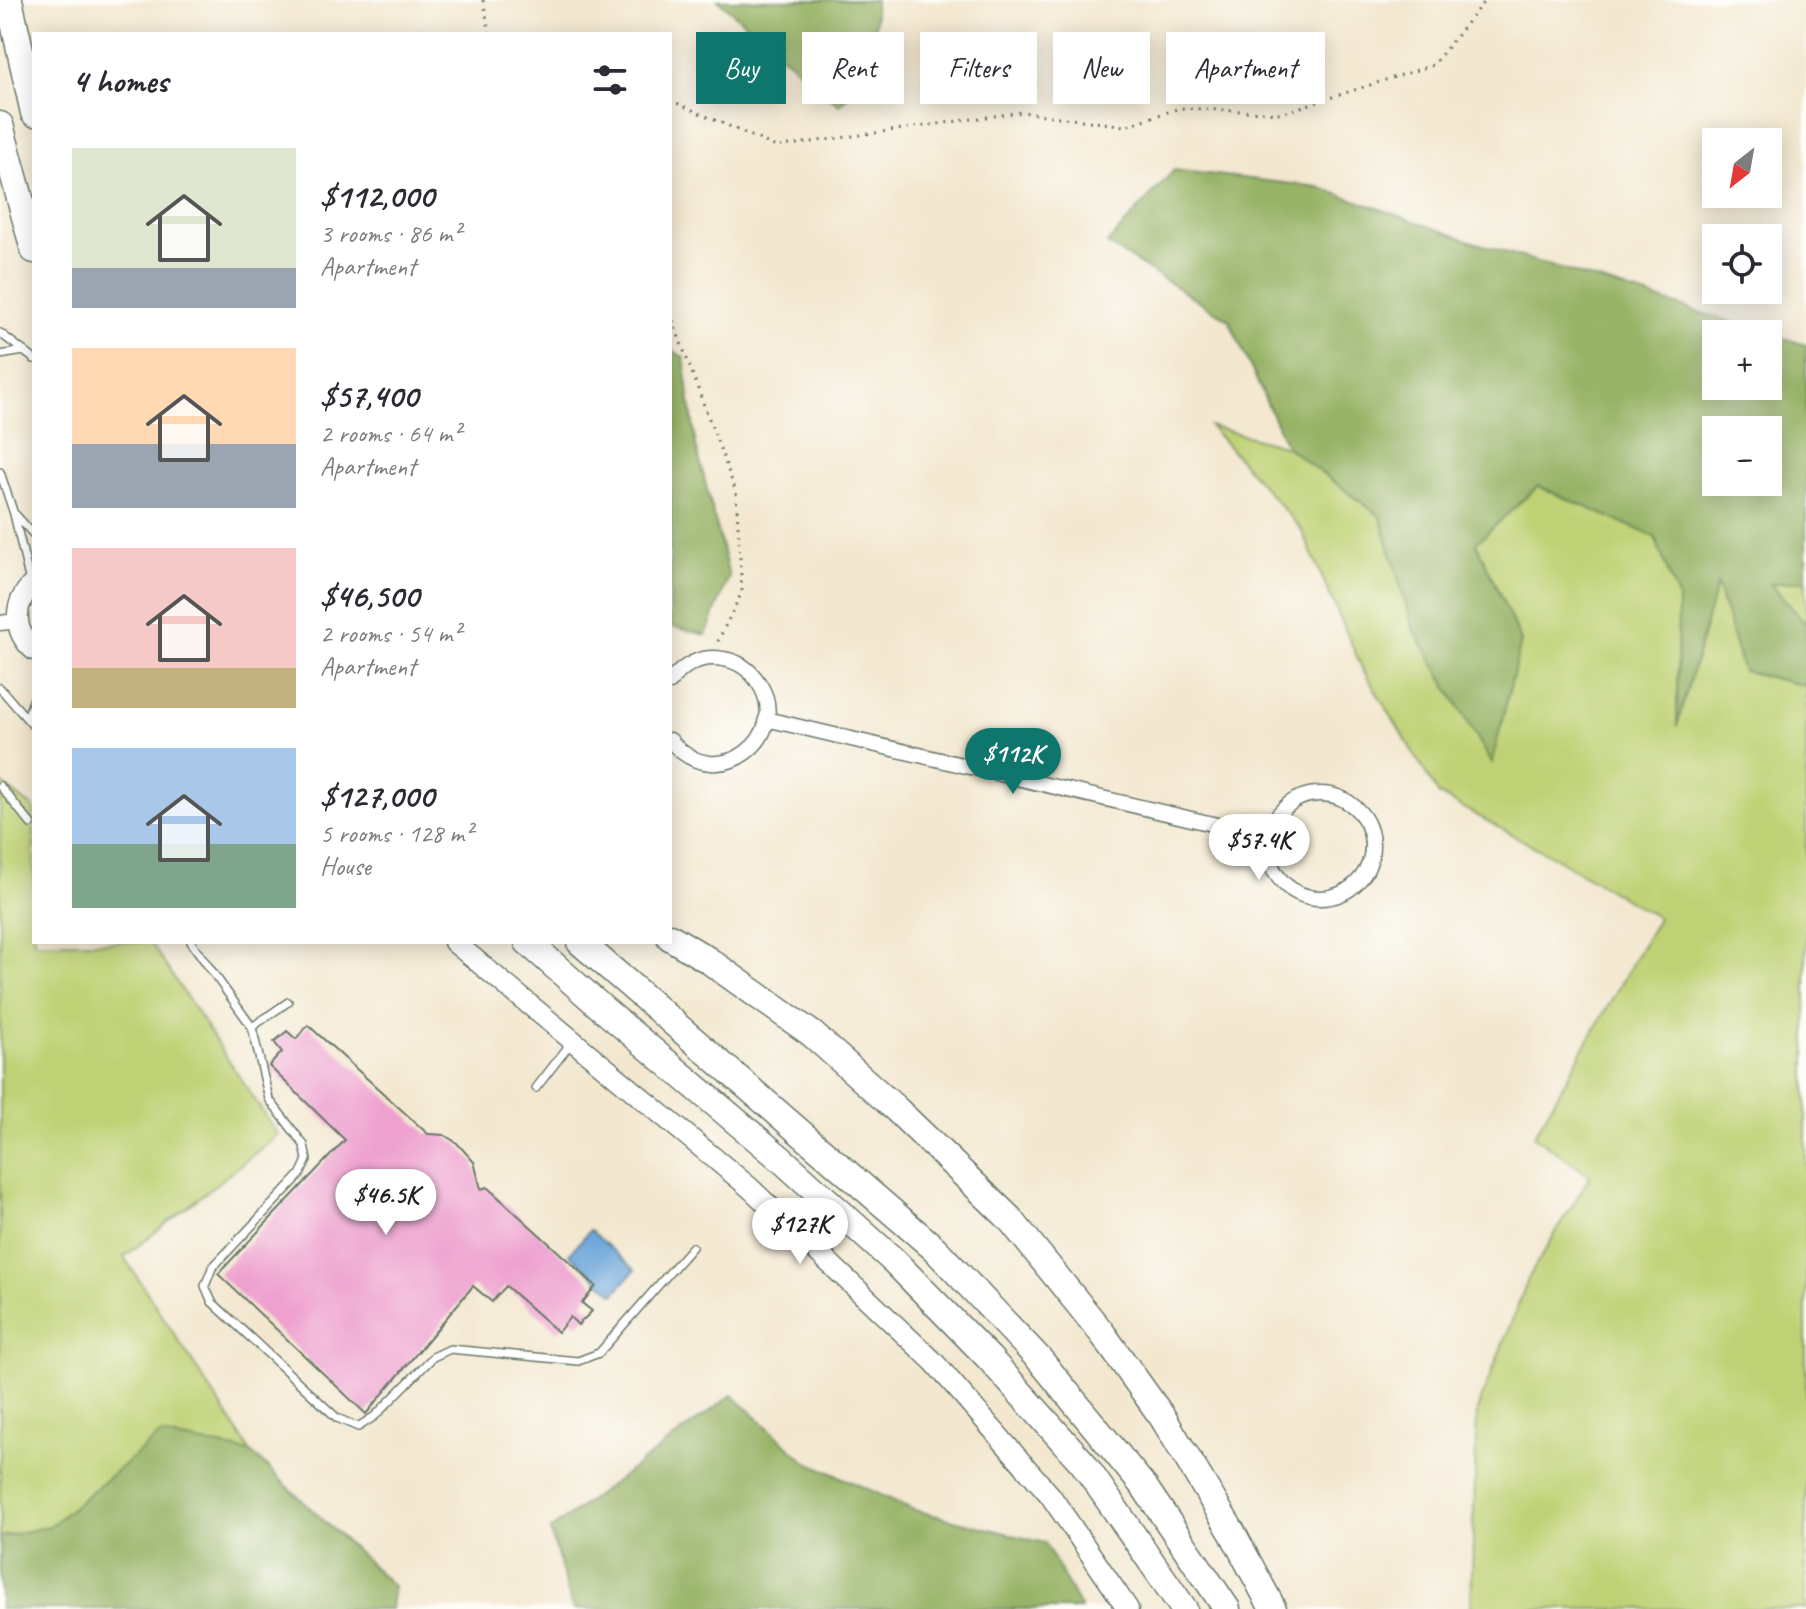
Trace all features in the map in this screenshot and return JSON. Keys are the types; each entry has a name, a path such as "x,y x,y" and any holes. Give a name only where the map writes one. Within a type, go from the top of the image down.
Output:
{"highway":[{"path":"11,5 32,104"},
{"path":"0,125 32,243"},
{"path":"672,938 812,1034 896,1109 1010,1219 1102,1333 1163,1418 1232,1532 1273,1609"},
{"path":"530,944 781,1159 894,1261 968,1336 1083,1463 1184,1609"},
{"path":"582,944 935,1249 1040,1360 1145,1488 1227,1609"}],"street":[{"path":"32,584 9,622 32,648"},
{"path":"672,742 691,759 707,763 724,763 739,758 752,748 761,735 767,703 753,675 725,659 692,662 673,672"},
{"path":"766,719 1268,837"},
{"path":"1320,793 1338,796 1354,805 1366,819 1372,836 1372,854 1367,870 1344,893 1328,898 1311,898 1282,882 1273,869 1268,853 1268,837 1274,819 1286,805 1302,796 1320,793"},
{"path":"456,944 749,1187 934,1362 1050,1495 1128,1609"}],"lane":[{"path":"0,333 32,357"},
{"path":"0,355 24,351"},
{"path":"0,472 32,584"},
{"path":"14,514 32,533"},
{"path":"0,688 32,724"},
{"path":"27,717 32,703"},
{"path":"0,786 31,824"},
{"path":"192,944 252,1027 269,1099 304,1145 307,1160 300,1175 212,1268 205,1286 212,1302 337,1418 358,1427 375,1416 433,1357 450,1349 578,1361 599,1353 692,1247"},
{"path":"252,1027 288,1002"},
{"path":"536,1088 572,1041"}],"path":[{"path":"483,0 490,32"},
{"path":"672,101 776,147 1022,112 1125,126 1180,108 1282,113 1433,65 1485,0"},
{"path":"672,318 736,492 742,592 710,658"}],"green space":[{"path":"718,0 875,0 875,32 802,32 802,73 786,59 786,32 755,32"},
{"path":"1174,170 1318,187 1473,242 1725,320 1702,320 1702,400 1782,400 1782,338 1806,345 1806,580 1771,584 1806,624 1806,686 1743,671 1717,584 1677,726 1678,598 1655,537 1538,486 1476,543 1521,641 1492,763 1413,628 1380,516 1287,447 1229,320 1107,244"},
{"path":"672,349 684,358 696,446 729,576 706,635 672,626"},
{"path":"1210,426 1287,447 1380,516 1413,628 1521,641 1476,543 1538,486 1655,537 1678,598 1677,722 1717,583 1743,671 1806,686 1806,1609 1471,1609 1477,1410 1529,1277 1590,1176 1534,1136 1658,918 1439,795 1362,668 1301,529"},
{"path":"1806,580 1806,624 1770,584"},
{"path":"0,782 32,806 32,944 151,944 278,1135 124,1257 251,1452 160,1435 50,1526 0,1537"},
{"path":"732,1395 805,1461 914,1510 1045,1543 1081,1609 573,1609 550,1530"},
{"path":"160,1435 251,1452 393,1586 391,1609 0,1609 0,1537 50,1526"}],"water":[{"path":"590,1230 635,1270 614,1294 569,1254"}],"building":[{"path":"308,1025 428,1134 444,1135 457,1143 474,1162 481,1189 487,1187 596,1286 582,1303 592,1311 578,1325 570,1317 558,1332 506,1286 492,1302 473,1286 366,1414 218,1274 345,1140 269,1066 282,1052 274,1042 287,1031 296,1039"}]}
